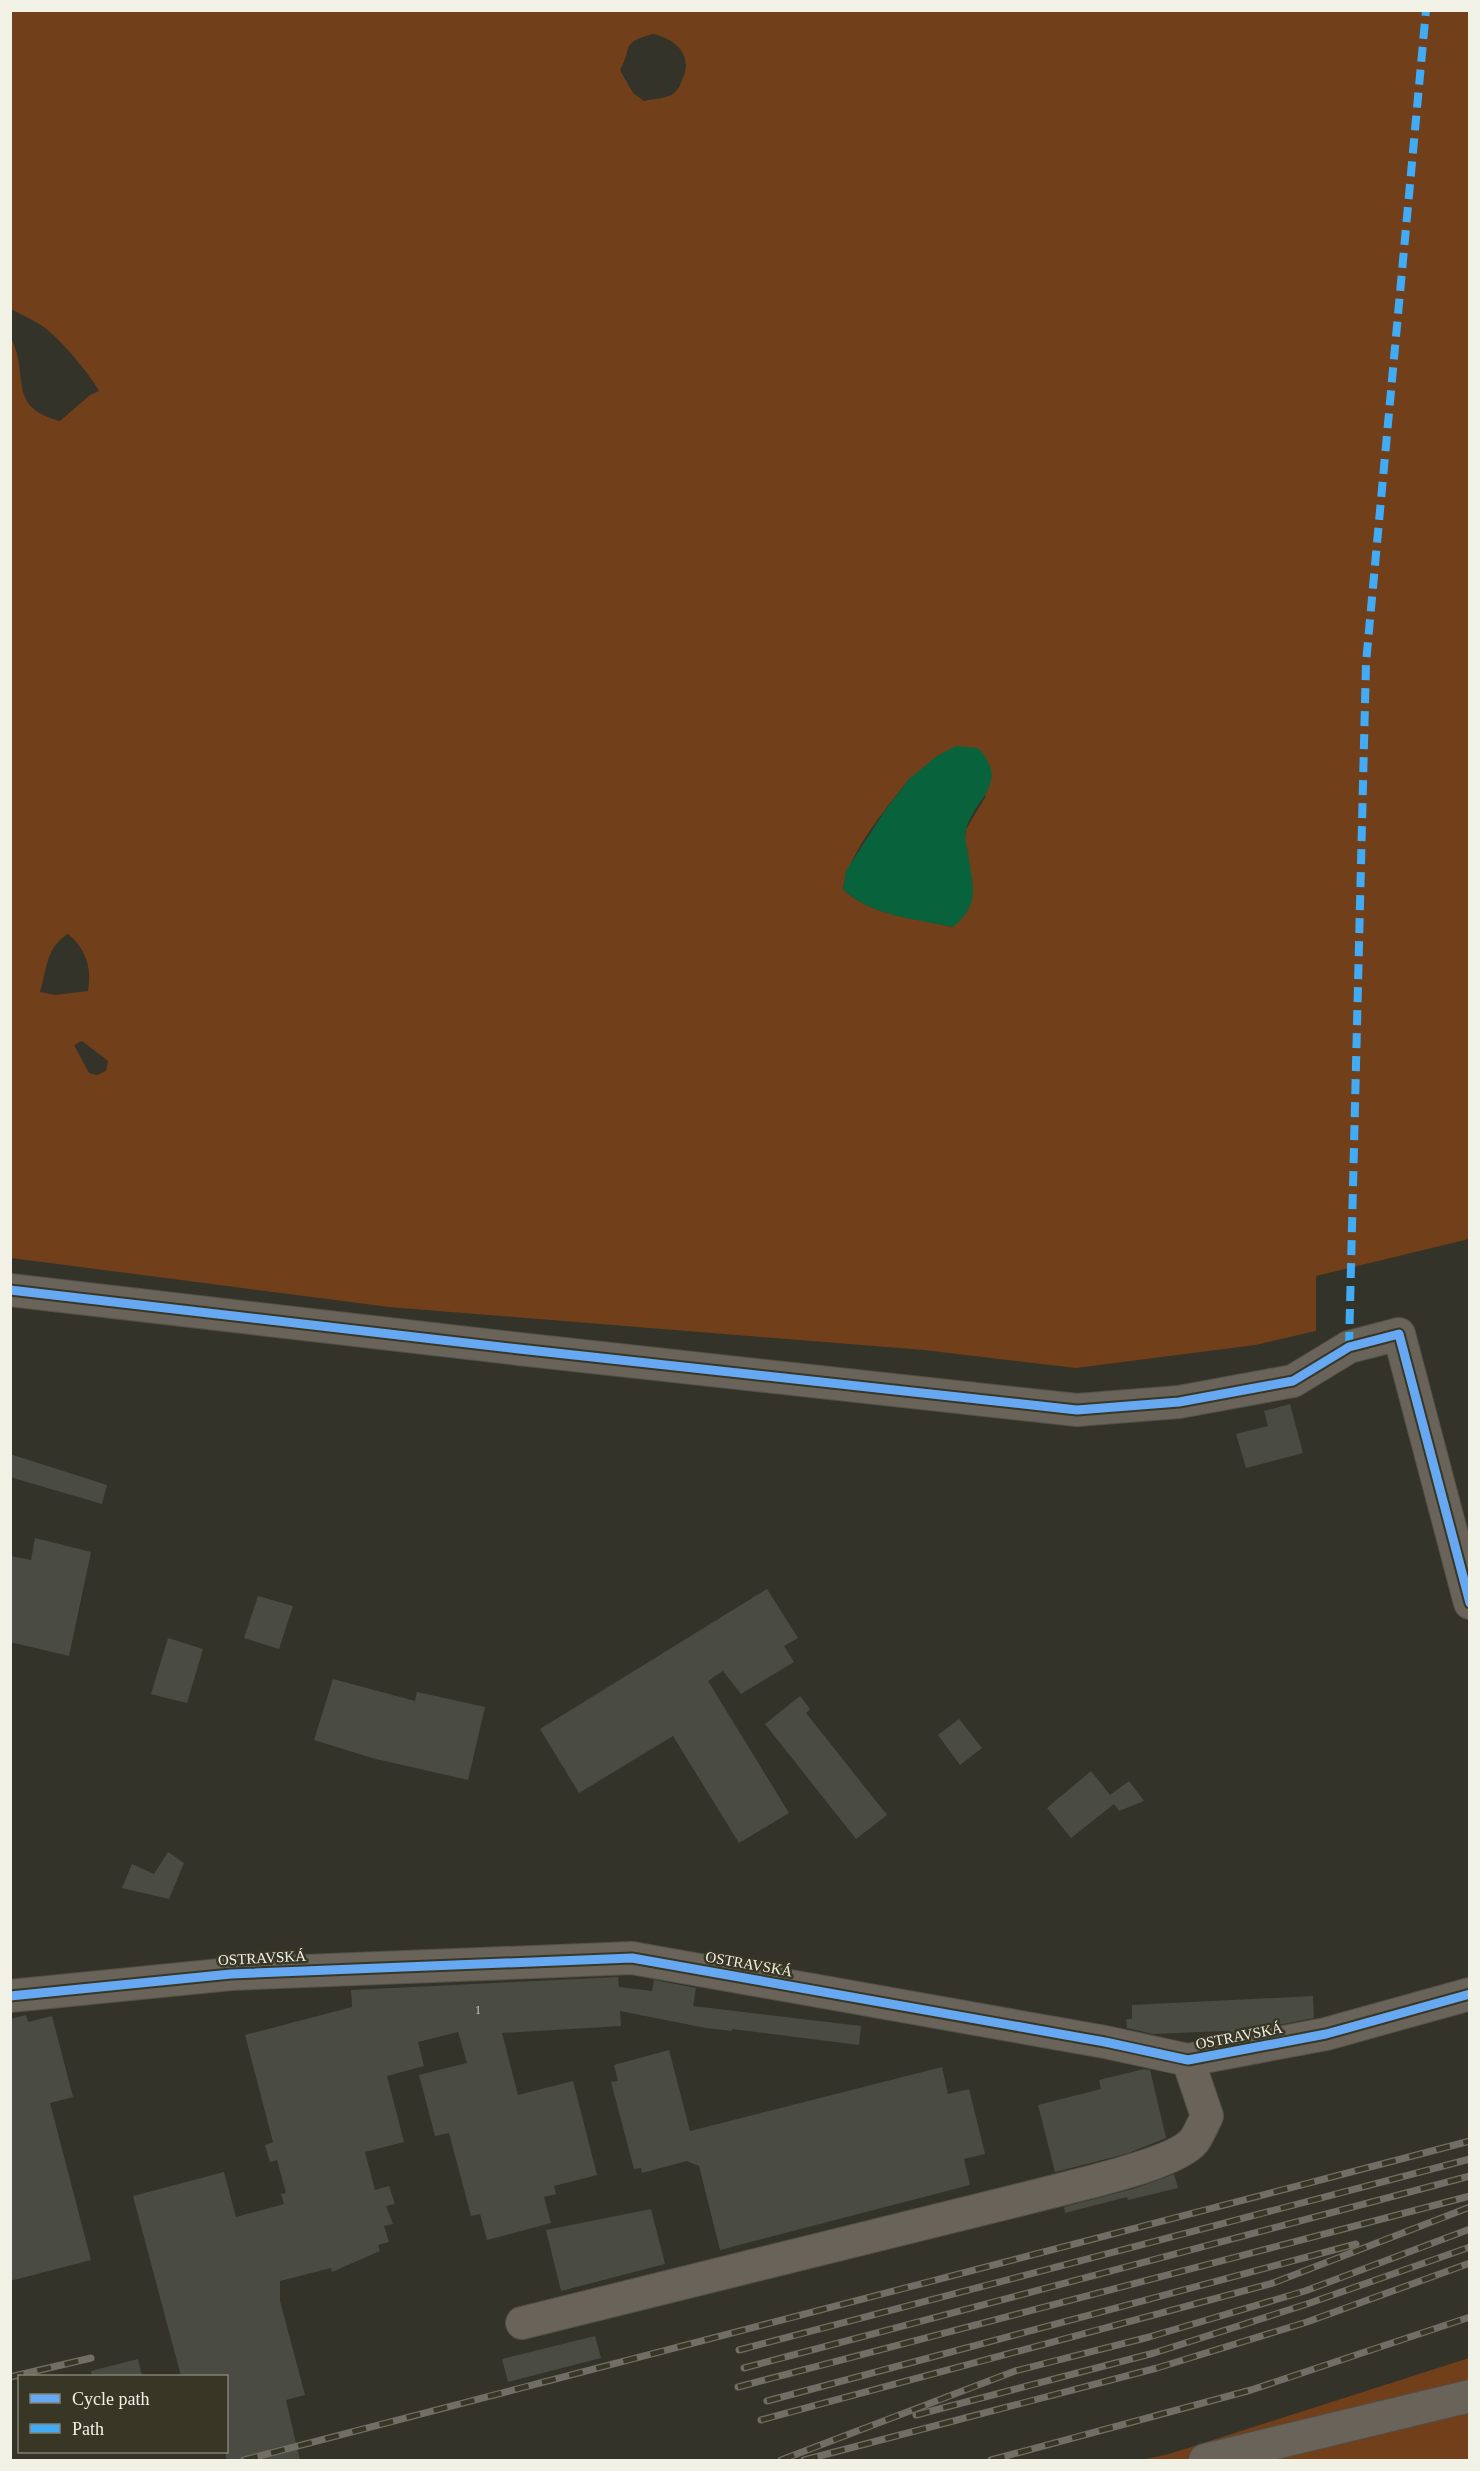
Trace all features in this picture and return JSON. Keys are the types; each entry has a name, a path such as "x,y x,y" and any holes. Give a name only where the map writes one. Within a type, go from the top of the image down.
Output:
{"street":[{"path":"10,1290 519,1350 1077,1410 1179,1402 1293,1381 1349,1347 1399,1334 1470,1603"},
{"name":"OSTRAVSKÁ","path":"10,1996 231,1974 632,1958 1105,2042 1188,2060 1326,2034 1470,1994"},
{"path":"522,2323 1059,2190 1115,2175 1170,2156 1193,2142 1207,2116 1188,2060"},
{"path":"1205,2460 1470,2396"}],"shaded area":[{"path":"10,11 1469,11 1469,1239 1316,1276 1316,1331 1255,1345 1076,1368 924,1350 389,1307 11,1258 11,338 26,399 43,415 60,421 90,395 99,391 80,364 54,335 46,328 11,309","holes":["653,34 661,36 681,50 686,63 685,71 679,87 671,95 644,101 633,93 620,70 629,47 635,40","909,779 986,796 966,829 953,927 880,911 854,898 843,889 860,845","68,934 83,952 88,966 88,991 55,995 40,992 48,959 61,939","82,1041 108,1061 106,1071 97,1075 89,1073 74,1045"]},
{"path":"956,746 978,748 987,760 991,771 988,790 970,818 965,832 973,884 972,901 968,910 953,927 880,911 854,898 843,889 846,871 886,809 909,779 937,756"},
{"path":"1469,2358 1469,2460 1141,2460 1169,2454"}],"building":[{"path":"1290,1404 1303,1453 1246,1468 1236,1434 1268,1426 1264,1411"},
{"path":"10,1454 107,1485 102,1504 10,1477"},
{"path":"35,1538 91,1552 69,1656 10,1642 10,1556 31,1560"},
{"path":"767,1589 798,1638 784,1646 794,1662 741,1694 723,1671 708,1681 789,1813 739,1843 673,1736 579,1793 540,1729"},
{"path":"258,1596 293,1606 279,1649 244,1638"},
{"path":"168,1638 203,1649 187,1703 151,1694"},
{"path":"333,1679 415,1701 417,1692 485,1707 468,1780 372,1758 314,1740"},
{"path":"800,1696 810,1709 806,1713 887,1815 856,1839 765,1724"},
{"path":"959,1719 982,1748 960,1765 938,1735"},
{"path":"1091,1771 1110,1795 1129,1781 1144,1801 1119,1811 1114,1804 1071,1838 1047,1808"},
{"path":"168,1852 184,1863 169,1899 122,1888 132,1864 154,1874"},
{"path":"618,1977 619,1987 652,1991 654,1980 696,1988 693,2006 861,2026 859,2045 732,2029 732,2031 706,2028 620,2011 621,2026 502,2033 518,2095 573,2081 597,2175 554,2186 556,2194 544,2197 551,2223 487,2240 480,2214 471,2216 449,2133 435,2136 419,2075 467,2063 458,2032 418,2042 424,2066 387,2076 404,2142 365,2152 375,2190 389,2186 395,2204 386,2206 393,2224 384,2226 389,2242 378,2245 380,2251 332,2272 331,2268 280,2281 280,2301 305,2395 286,2400 300,2460 226,2460 226,2453 228,2453 228,2375 181,2375 133,2196 224,2172 236,2217 284,2204 281,2194 286,2193 277,2160 270,2162 265,2145 273,2142 245,2035 352,2007 351,1990"},
{"path":"1313,1996 1314,2018 1225,2035 1225,2031 1153,2034 1127,2028 1126,2019 1132,2019 1132,2005"},
{"path":"26,2015 28,2022 52,2016 73,2097 50,2103 91,2260 10,2281 10,2019"},
{"path":"669,2050 690,2131 942,2067 948,2094 969,2089 985,2154 964,2159 970,2185 720,2250 699,2166 687,2161 642,2173 641,2168 634,2169 611,2082 618,2081 614,2065"},
{"path":"1144,2069 1150,2070 1166,2138 1126,2154 1055,2172 1038,2105 1101,2089 1099,2080"},
{"path":"1174,2174 1178,2188 1128,2200 1127,2197 1065,2213 1064,2207 1136,2188"},
{"path":"651,2209 665,2264 561,2291 546,2230"},
{"path":"595,2336 601,2358 508,2382 502,2359"},
{"path":"138,2359 142,2375 92,2375 91,2371"}],"railway":[{"path":"244,2460 1470,2141"},
{"path":"739,2350 1470,2159"},
{"path":"744,2368 1470,2176"},
{"path":"738,2387 1470,2196"},
{"path":"761,2420 1273,2283 1470,2207"},
{"path":"781,2460 1015,2371 1149,2337 1305,2291 1470,2229"},
{"path":"767,2401 1356,2244"},
{"path":"916,2415 1154,2353 1307,2304 1470,2247"},
{"path":"804,2460 1157,2368 1307,2322 1470,2263"},
{"path":"991,2460 1251,2390 1470,2317"},
{"path":"19,2375 91,2358"},
{"path":"10,2377 18,2375"}],"marked path":[{"path":"1349,1347 1366,663 1426,10"}],"cycle path":[{"path":"10,1290 1077,1410 1179,1402 1293,1381 1349,1347 1399,1334 1470,1603"},
{"path":"10,1996 231,1974 632,1958 1105,2042 1188,2060 1326,2034 1470,1994"}]}
